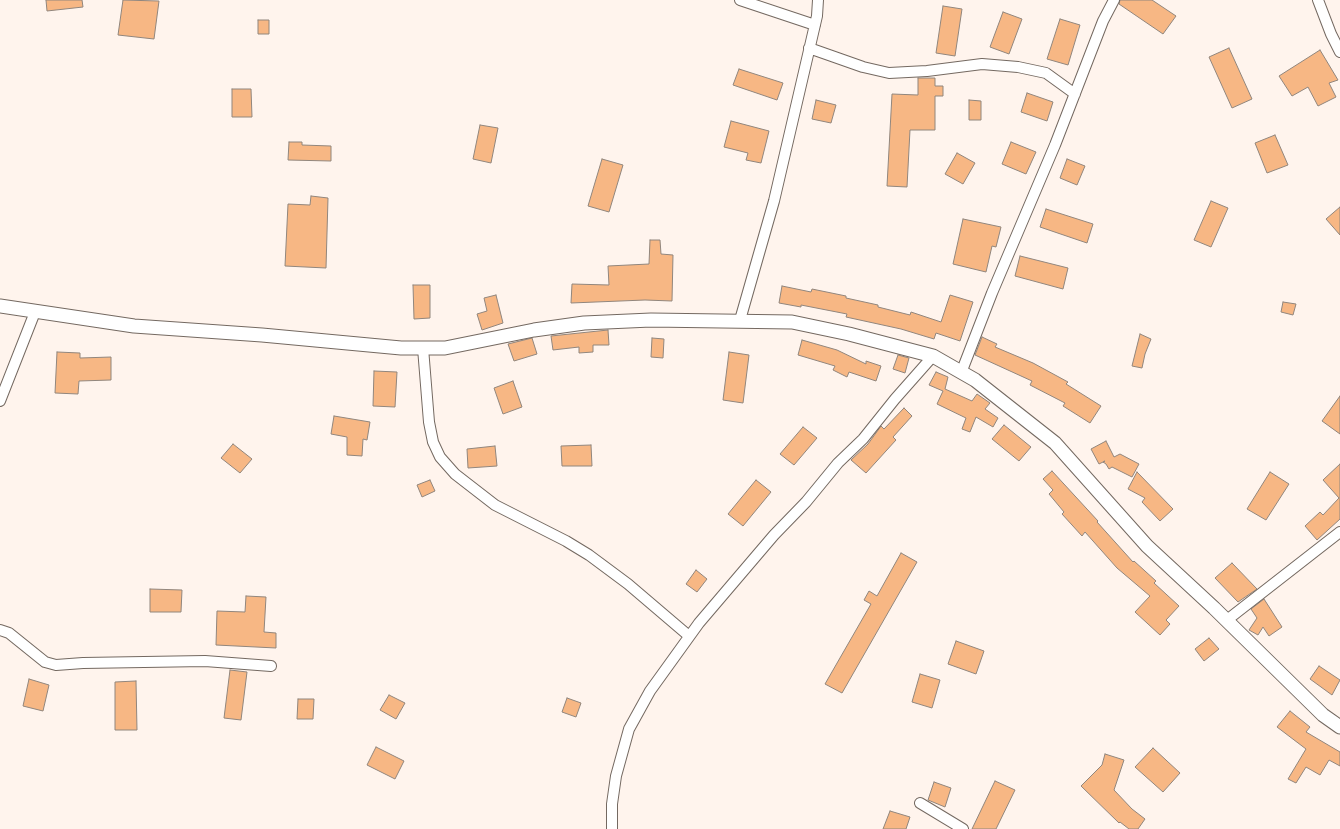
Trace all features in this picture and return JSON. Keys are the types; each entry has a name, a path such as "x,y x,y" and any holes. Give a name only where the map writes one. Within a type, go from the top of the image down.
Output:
{"street":[{"path":"740,0 815,25"},
{"path":"740,320 774,201 815,25 818,0"},
{"path":"961,373 992,293 1055,146 1114,0"},
{"path":"1318,0 1331,34 1340,52"},
{"path":"809,48 863,67 889,73 927,71 982,64 1018,67 1046,73 1076,94"},
{"path":"0,306 134,326 262,334 401,348 445,348 534,330 584,323 651,320 740,320 792,322 817,326 932,356 975,380 1055,443 1147,546 1227,620 1323,715 1340,727"},
{"path":"0,401 35,312"},
{"path":"423,348 428,407 433,442 440,457 455,474 495,505 566,541 588,555 628,584 689,636"},
{"path":"612,829 612,804 616,776 629,729 650,691 689,636 774,535 806,502 838,463 863,439 932,356"},
{"path":"1227,620 1340,532"},
{"path":"0,630 9,633 45,662 56,665 83,663 205,661 271,666"},
{"path":"920,803 963,829"}],"building":[{"path":"46,0 82,0 83,7 47,11"},
{"path":"123,0 159,1 154,39 118,35"},
{"path":"1120,0 1152,0 1176,16 1163,34 1119,4"},
{"path":"943,6 962,9 955,56 936,53"},
{"path":"1003,12 1022,19 1009,54 990,47"},
{"path":"1060,19 1080,25 1068,65 1047,59"},
{"path":"258,20 269,20 269,34 258,34"},
{"path":"1229,48 1252,99 1232,108 1209,57"},
{"path":"1320,50 1338,80 1329,83 1336,97 1318,106 1308,87 1292,96 1279,76"},
{"path":"739,69 783,83 777,100 733,85"},
{"path":"918,78 935,78 935,86 943,86 943,96 935,96 935,130 910,130 907,187 887,186 892,94 918,95"},
{"path":"232,89 251,89 252,117 232,117"},
{"path":"1027,93 1053,102 1047,121 1021,112"},
{"path":"816,100 836,105 831,123 812,119"},
{"path":"969,100 981,101 981,120 969,120"},
{"path":"731,121 769,131 761,163 746,160 748,153 724,147"},
{"path":"480,125 498,128 491,163 473,159"},
{"path":"1275,135 1288,165 1267,173 1255,143"},
{"path":"289,142 302,142 302,145 331,146 331,161 288,160"},
{"path":"1011,142 1036,152 1026,174 1002,164"},
{"path":"957,153 975,163 963,184 945,174"},
{"path":"602,159 623,165 609,212 588,206"},
{"path":"1067,159 1085,166 1077,185 1060,178"},
{"path":"311,196 328,198 326,268 285,266 288,204 310,205"},
{"path":"1211,201 1228,208 1211,247 1194,240"},
{"path":"1340,207 1340,235 1326,219"},
{"path":"1046,209 1093,224 1087,243 1040,227"},
{"path":"963,219 1001,227 996,247 992,246 986,272 953,264"},
{"path":"650,240 660,240 661,254 673,255 672,301 645,300 571,303 572,284 609,285 608,266 649,264"},
{"path":"1020,256 1068,268 1063,289 1015,276"},
{"path":"413,285 430,285 430,318 414,319"},
{"path":"782,286 811,292 812,289 846,296 846,298 878,305 878,307 910,315 911,312 941,322 950,295 973,302 960,341 936,333 934,339 901,329 846,317 847,314 801,305 801,307 779,303"},
{"path":"496,295 503,323 482,330 477,314 487,311 484,298"},
{"path":"1283,302 1296,304 1293,315 1281,312"},
{"path":"608,330 609,345 593,345 593,352 579,353 579,347 553,350 551,336"},
{"path":"1140,334 1151,339 1145,354 1142,368 1132,366"},
{"path":"982,337 997,344 995,347 1033,363 1068,382 1066,384 1101,406 1090,423 1063,406 1065,403 1030,385 1032,381 975,355"},
{"path":"532,338 537,354 514,361 508,344"},
{"path":"652,338 664,339 663,358 651,357"},
{"path":"802,340 837,350 866,364 866,361 881,366 876,381 849,372 847,377 833,370 835,366 798,355"},
{"path":"57,352 80,353 80,358 111,357 111,380 79,381 78,394 55,393"},
{"path":"729,352 749,355 743,403 723,400"},
{"path":"898,355 909,358 905,373 893,369"},
{"path":"374,371 397,372 395,407 373,406"},
{"path":"936,372 948,377 945,389 972,401 977,394 990,403 985,409 998,418 993,427 976,417 970,432 962,429 966,418 937,404 943,391 929,385"},
{"path":"513,381 522,407 503,414 494,388"},
{"path":"1340,396 1340,434 1322,421"},
{"path":"904,408 912,416 893,437 896,440 866,473 851,460 868,444 881,426 884,429"},
{"path":"334,416 370,422 367,440 363,439 362,456 347,455 347,437 331,434"},
{"path":"1004,425 1031,447 1019,461 992,439"},
{"path":"803,427 817,438 794,465 780,454"},
{"path":"1106,441 1114,457 1120,454 1139,464 1132,477 1112,467 1109,469 1103,462 1099,464 1091,449"},
{"path":"233,444 252,459 240,473 221,458"},
{"path":"591,445 592,466 562,466 561,446"},
{"path":"495,446 497,466 468,468 467,449"},
{"path":"1340,464 1340,519 1317,540 1305,526 1320,512 1323,515 1339,498 1323,480"},
{"path":"1052,471 1133,562 1134,561 1156,581 1154,583 1179,606 1166,620 1170,624 1160,635 1135,612 1150,596 1117,568 1085,532 1082,536 1062,514 1064,512 1049,494 1053,490 1043,479"},
{"path":"1137,472 1173,509 1160,521 1142,502 1145,498 1128,489"},
{"path":"1270,472 1289,484 1266,520 1247,509"},
{"path":"430,480 435,491 422,497 417,485"},
{"path":"756,480 771,492 743,526 728,514"},
{"path":"901,553 917,562 842,693 825,684 871,604 864,600 869,591 877,596"},
{"path":"1232,563 1257,589 1238,602 1215,578"},
{"path":"696,570 707,579 697,592 686,584"},
{"path":"150,589 182,590 181,612 150,612"},
{"path":"246,596 266,597 264,632 276,633 276,648 216,645 217,611 245,612"},
{"path":"1264,599 1282,627 1269,636 1263,627 1258,635 1249,630 1257,618 1251,609"},
{"path":"1209,638 1219,649 1204,661 1195,649"},
{"path":"956,641 984,651 976,674 948,664"},
{"path":"1319,666 1340,680 1332,695 1310,679"},
{"path":"230,670 247,672 241,720 224,718"},
{"path":"920,674 940,680 932,708 912,702"},
{"path":"29,679 49,685 43,711 23,706"},
{"path":"136,681 137,730 115,730 115,682"},
{"path":"389,695 405,703 396,719 380,710"},
{"path":"567,698 581,703 576,717 562,712"},
{"path":"298,699 314,699 313,719 297,719"},
{"path":"1290,711 1310,727 1306,732 1340,752 1340,766 1329,760 1320,775 1306,767 1296,783 1288,779 1306,749 1277,727"},
{"path":"376,747 404,761 395,779 367,765"},
{"path":"1153,748 1180,773 1163,792 1135,767"},
{"path":"1105,754 1124,760 1114,790 1132,809 1145,819 1138,829 1129,829 1120,822 1119,823 1081,786 1102,765"},
{"path":"995,781 1015,790 996,829 972,829"},
{"path":"934,782 951,788 945,807 928,800"},
{"path":"890,811 910,817 906,829 883,829"}]}
